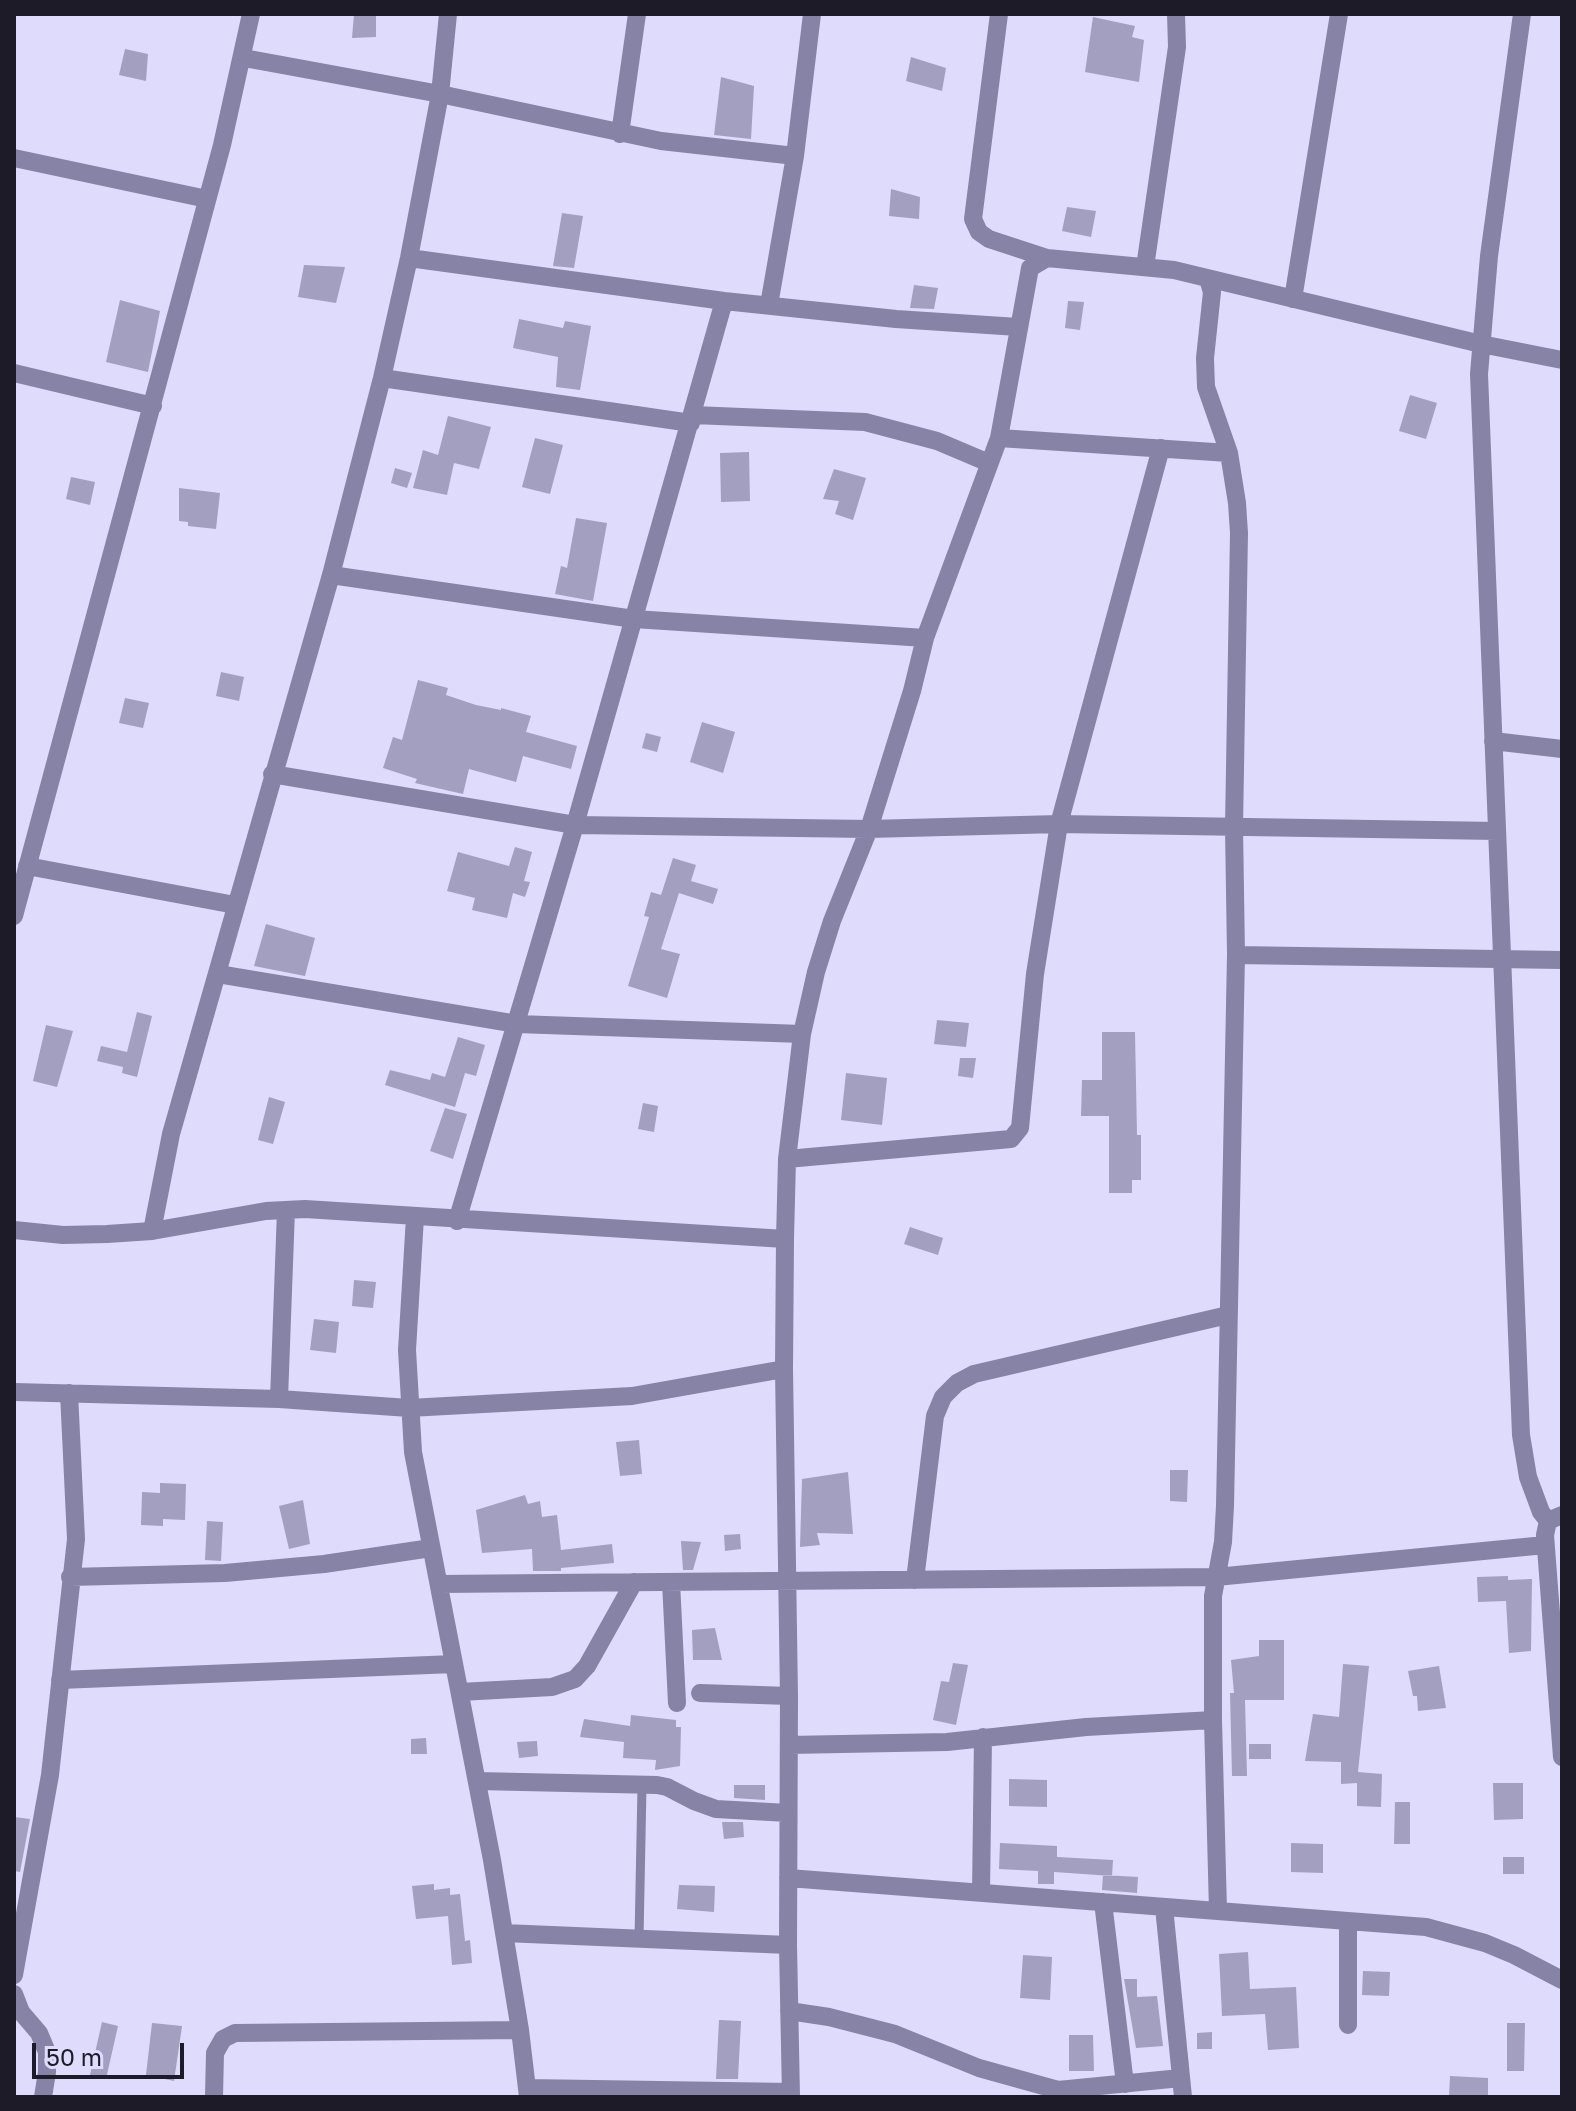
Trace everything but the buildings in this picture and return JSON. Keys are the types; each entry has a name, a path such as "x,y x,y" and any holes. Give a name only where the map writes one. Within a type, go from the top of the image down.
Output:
{"street":[{"path":"14,916 153,406 244,58 251,14"},
{"path":"152,1231 171,1134 331,575 382,378 409,258 440,94 448,14"},
{"path":"620,134 637,14"},
{"path":"769,305 795,156 812,14"},
{"path":"999,14 973,219 979,232 989,239 1047,258 1174,270 1481,344 1562,360"},
{"path":"1145,267 1177,47 1176,14"},
{"path":"1293,299 1339,14"},
{"path":"1522,14 1493,226 1479,374 1521,1435 1528,1477 1541,1512 1555,1518 1545,1545 1562,1757"},
{"path":"244,58 440,94 620,134 701,147 795,156"},
{"path":"14,158 207,199"},
{"path":"409,258 724,301 896,319 1018,327"},
{"path":"415,1217 407,1350 413,1452 477,1781 520,2030 527,2092 791,2095 785,1239 787,1159 802,1034 816,972 832,921 869,829 912,691 925,638 999,438 1030,268 1047,258"},
{"path":"1208,279 1212,292 1205,358 1206,387 1229,453 1239,533 1234,827 1236,955 1225,1524 1213,1596 1218,1911"},
{"path":"457,1221 575,825 724,301"},
{"path":"14,373 153,406"},
{"path":"382,378 692,419 865,422 937,441 989,463"},
{"path":"999,438 1229,453"},
{"path":"787,1159 1011,1139 1016,1134 1022,1120 1035,974 1059,824 1161,448"},
{"path":"331,575 634,619 925,638"},
{"path":"1493,741 1562,749"},
{"path":"272,774 575,825 869,829 1059,824 1497,831"},
{"path":"27,866 235,905"},
{"path":"1236,955 1562,960"},
{"path":"218,974 517,1024 802,1034"},
{"path":"14,1230 63,1235 152,1231 231,1216 286,1210 345,1210 457,1221 785,1239"},
{"path":"279,1399 286,1210"},
{"path":"915,1580 935,1416 943,1397 957,1383 974,1374 1228,1315"},
{"path":"14,1392 279,1399 409,1408 632,1396 784,1369"},
{"path":"14,1975 21,1886 50,1775 76,1539 69,1393"},
{"path":"439,1584 1216,1577 1545,1545"},
{"path":"70,1577 225,1573 324,1564 431,1548"},
{"path":"460,1692 552,1687 575,1679 587,1666 634,1582"},
{"path":"671,1582 677,1703"},
{"path":"60,1680 454,1664"},
{"path":"700,1693 789,1696"},
{"path":"789,1745 899,1744 1086,1727 1213,1720"},
{"path":"981,1893 983,1737"},
{"path":"477,1781 667,1787 716,1809 788,1813"},
{"path":"788,1878 1426,1927 1456,1934 1514,1955 1562,1980"},
{"path":"1103,1902 1125,2084"},
{"path":"1164,1907 1183,2097"},
{"path":"1348,1921 1348,2025"},
{"path":"504,1933 788,1945"},
{"path":"14,1994 21,2012 39,2033 47,2052 43,2097"},
{"path":"789,2011 829,2017 895,2034 979,2068 1058,2090 1181,2078"},
{"path":"214,2097 215,2053 223,2039 235,2033 520,2030"}],"lane":[{"path":"639,1939 642,1786"}]}
